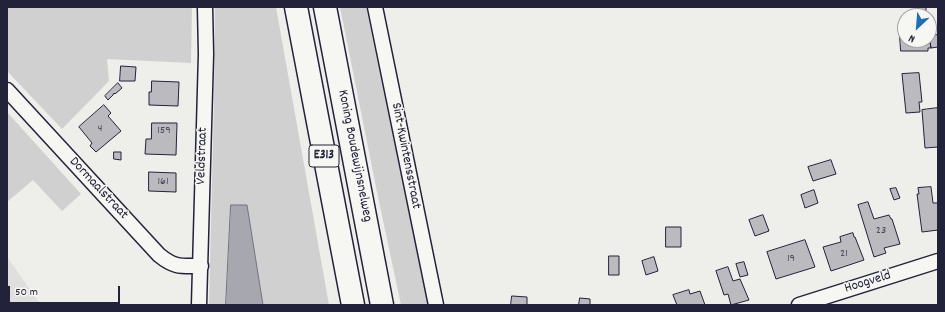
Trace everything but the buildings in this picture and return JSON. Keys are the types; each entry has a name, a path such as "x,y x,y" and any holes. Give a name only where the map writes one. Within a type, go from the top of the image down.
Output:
{"highway":[{"name":"Koning Boudewijnsnelweg","path":"296,7 353,305"},
{"name":"Koning Boudewijnsnelweg","path":"325,7 382,305"}],"street":[{"name":"Veldstraat","path":"199,305 206,54 205,7"},
{"name":"Sint-Kwintensstraat","path":"375,7 436,305"},
{"name":"Dormaalstraat","path":"7,90 159,255 168,263 177,266 200,266"},
{"name":"Hoogveld","path":"799,305 938,261"}],"shaded area":[{"path":"7,7 192,7 191,63 107,59 109,81 62,129 7,71"},
{"path":"215,7 276,7 329,305 263,305 247,205 231,206 226,305 209,305"},
{"path":"340,7 366,7 428,305 401,305"},
{"path":"7,112 81,194 62,211 33,180 7,202"},
{"path":"231,205 247,205 263,305 226,305"},
{"path":"7,256 8,258 41,305 7,305"}]}
